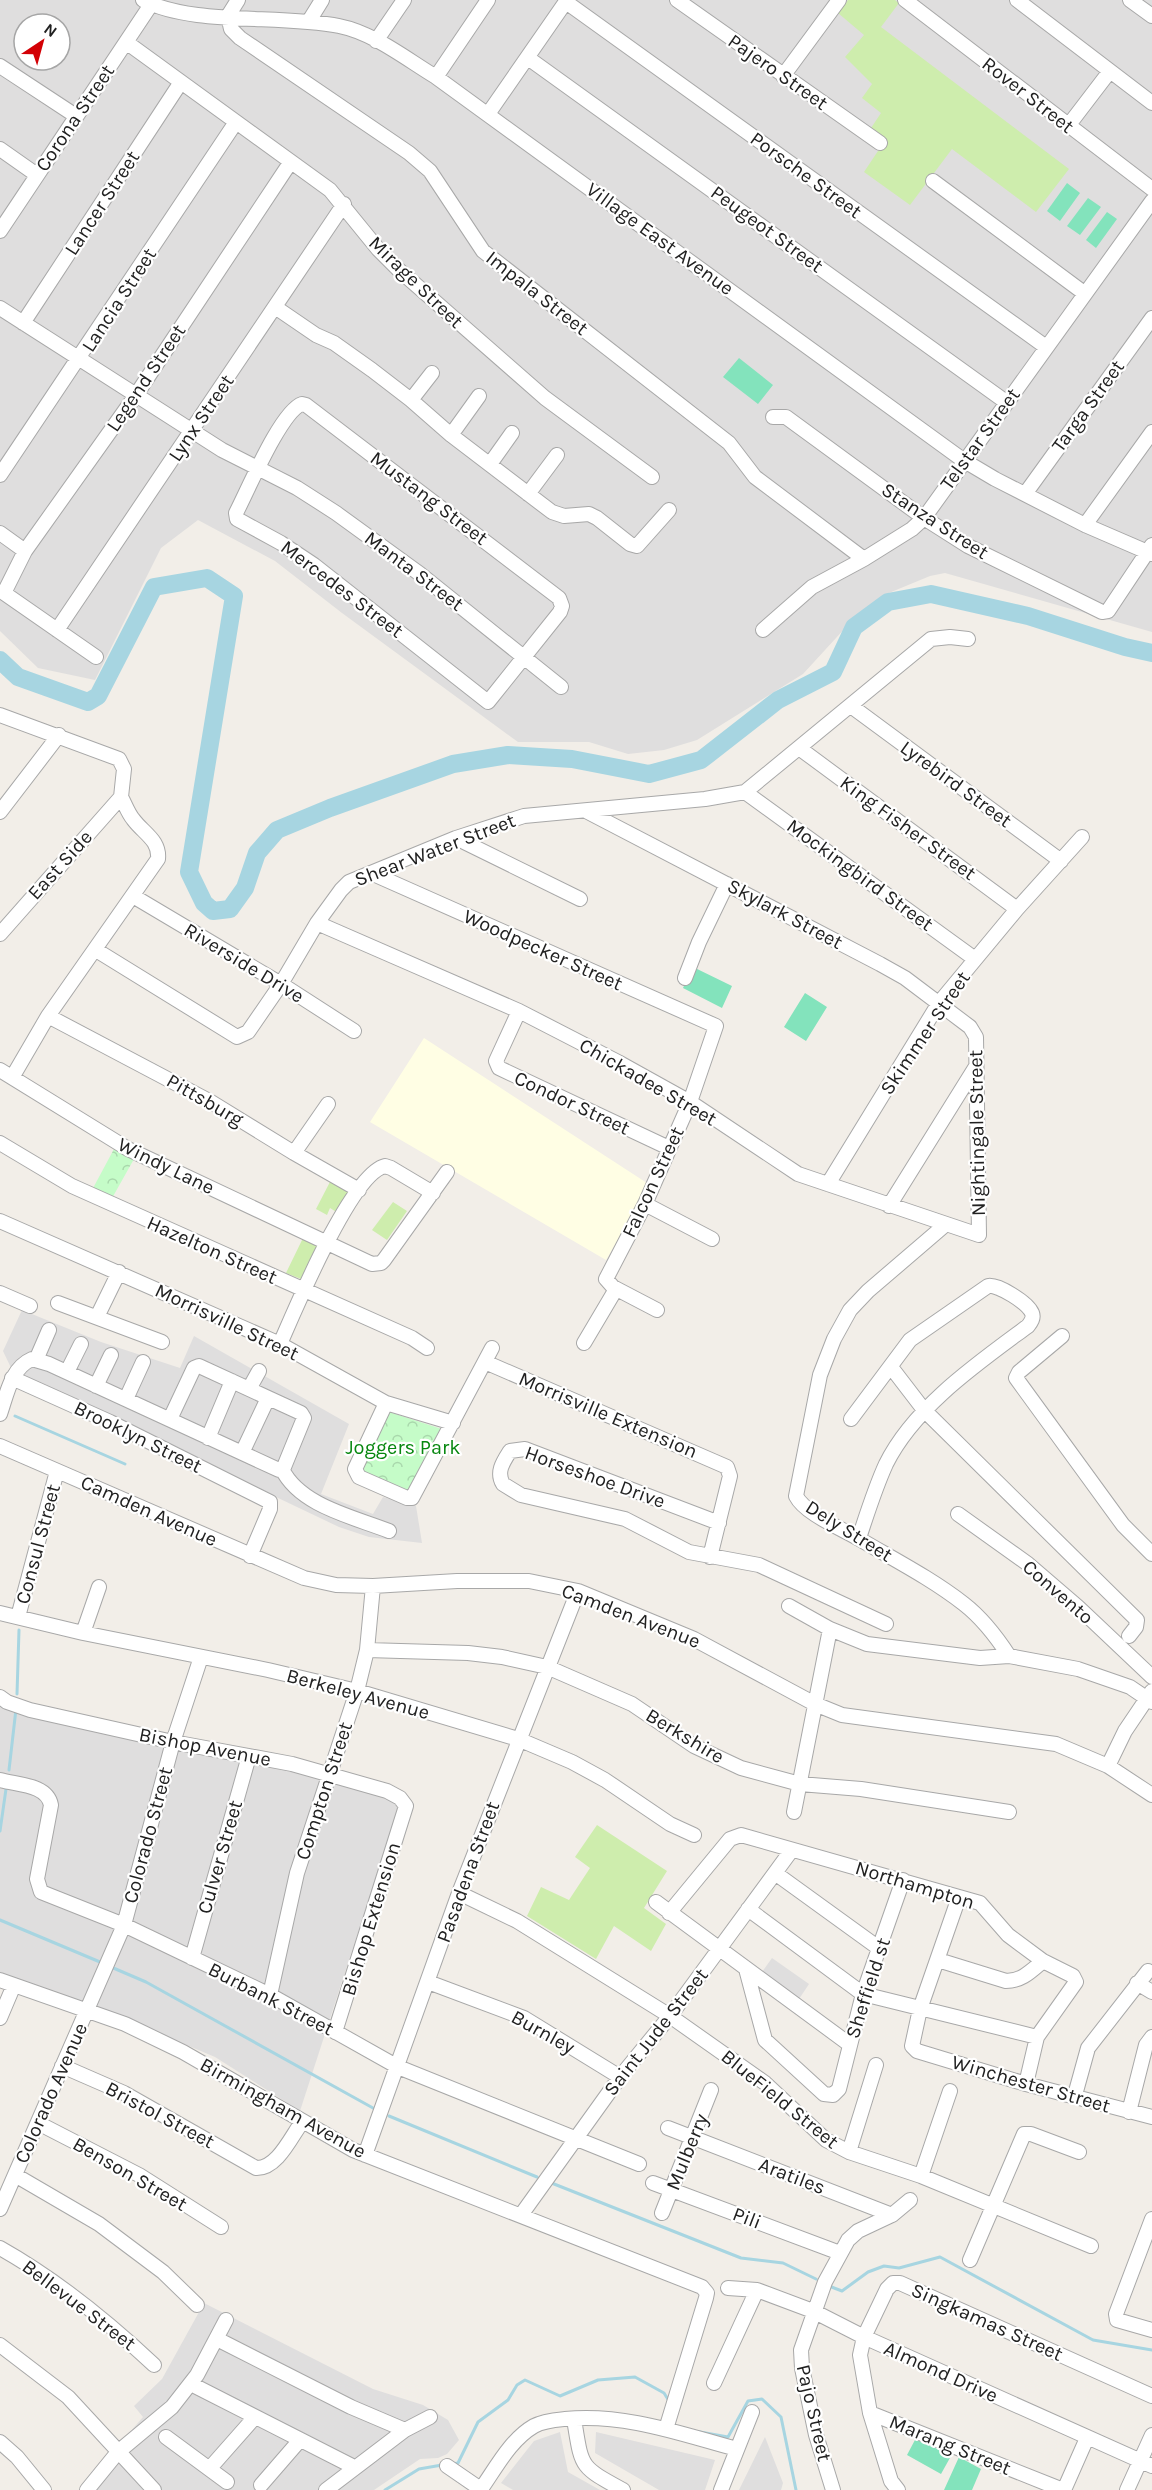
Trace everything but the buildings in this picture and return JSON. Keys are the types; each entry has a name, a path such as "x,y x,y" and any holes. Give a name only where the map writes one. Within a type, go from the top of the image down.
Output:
{"street":[{"path":"228,16 238,0"},
{"path":"309,21 322,0"},
{"path":"376,41 404,0"},
{"path":"436,77 488,0"},
{"name":"Pajero Street","path":"677,0 879,143"},
{"path":"783,76 839,0"},
{"name":"Rover Street","path":"904,0 1152,189"},
{"path":"1017,0 1152,103"},
{"path":"1131,0 1152,16"},
{"name":"Village East Avenue","path":"149,1 178,12 309,21 358,31 436,77 963,460 1085,525 1150,550"},
{"name":"Corona Street","path":"0,231 126,42 149,1"},
{"path":"488,114 567,1"},
{"name":"Porsche Street","path":"567,1 1046,347"},
{"name":"Impala Street","path":"228,16 231,29 240,38 409,153 423,165 446,194 483,251 729,443 755,477 864,559"},
{"name":"Mirage Street","path":"126,42 330,190 344,204 378,249 399,270 545,398 652,477"},
{"name":"Peugeot Street","path":"528,58 1006,402"},
{"path":"0,66 76,116"},
{"path":"1068,126 1110,71"},
{"name":"Lancer Street","path":"23,323 181,82"},
{"name":"Lancia Street","path":"0,475 236,123"},
{"path":"0,149 37,175"},
{"name":"Legend Street","path":"57,630 4,593 25,551 136,395 290,163"},
{"path":"933,181 1084,293"},
{"name":"Telstar Street","path":"763,630 812,586 864,559 912,529 924,518 963,460 1152,201"},
{"name":"Lynx Street","path":"57,630 344,204"},
{"path":"275,307 316,335 334,343 411,399 451,435 557,515 589,514 630,544 637,546 669,510"},
{"name":"Manta Street","path":"0,308 222,450 258,467 336,513 420,574 561,687"},
{"name":"Targa Street","path":"1024,494 1152,318"},
{"path":"411,399 432,373"},
{"path":"451,435 479,396"},
{"name":"Mustang Street","path":"258,467 276,433 293,409 302,404 306,405 563,595 560,612 489,702"},
{"name":"Stanza Street","path":"773,417 786,417 924,518 968,546 1107,613 1150,550"},
{"path":"1085,525 1152,432"},
{"path":"490,464 512,433"},
{"path":"528,494 557,454"},
{"name":"Mercedes Street","path":"258,467 236,513 237,519 281,543 314,565 489,702"},
{"path":"0,533 25,551"},
{"path":"57,630 96,657"},
{"name":"Shear Water Street","path":"96,950 237,1037 248,1032 281,984 317,923 340,890 349,882 456,838 524,816 705,799 745,792 931,639 950,637 968,639"},
{"name":"Lyrebird Street","path":"851,706 1061,861"},
{"path":"0,715 119,759 124,769 121,797"},
{"path":"0,812 59,735"},
{"name":"King Fisher Street","path":"799,748 1017,909"},
{"name":"Mockingbird Street","path":"745,792 975,959"},
{"name":"Windy Lane","path":"121,797 133,819 152,839 158,859 96,950 6,1073 128,1149 372,1264 381,1263 433,1193"},
{"name":"East Side","path":"0,934 121,797"},
{"name":"Skylark Street","path":"586,811 880,964 939,1003 973,1031"},
{"name":"Skimmer Street","path":"828,1184 939,1003 1017,909 1082,837"},
{"path":"456,838 580,899"},
{"name":"Woodpecker Street","path":"371,873 716,1026"},
{"path":"685,978 699,942 727,884"},
{"name":"Riverside Drive","path":"133,896 281,984 354,1031"},
{"name":"Chickadee Street","path":"317,923 519,1011 690,1102 798,1174 889,1206 942,1228 979,1235"},
{"name":"Condor Street","path":"519,1011 496,1061 499,1068 669,1148"},
{"name":"Pittsburg","path":"48,1016 212,1102 294,1154 358,1190"},
{"name":"Falcon Street","path":"616,1289 607,1282 607,1275 645,1204 690,1102 716,1026"},
{"name":"Nightingale Street","path":"973,1031 976,1037 979,1235"},
{"path":"889,1206 975,1067"},
{"path":"294,1154 328,1104"},
{"name":"Hazelton Street","path":"0,1143 72,1186 412,1338 427,1348"},
{"path":"280,1344 326,1242 358,1190 375,1170 385,1166 433,1193 447,1172"},
{"path":"645,1204 712,1239"},
{"name":"Morrisville Street","path":"0,1221 280,1344 386,1403 453,1423"},
{"name":"Dely Street","path":"942,1228 892,1269 850,1310 834,1339 820,1375 796,1496 802,1504 826,1521 859,1538 964,1604 994,1632 1009,1656"},
{"path":"97,1317 119,1272"},
{"path":"851,1419 910,1340 988,1286 999,1286 1029,1308 1033,1314 1028,1326 981,1361 924,1410 887,1462 859,1538"},
{"path":"584,1343 616,1289 657,1310"},
{"path":"0,1293 30,1306"},
{"path":"58,1303 162,1342"},
{"path":"36,1360 49,1330"},
{"path":"1062,1336 1019,1372 1016,1378 1124,1525 1152,1554"},
{"path":"67,1372 81,1344"},
{"path":"386,1403 354,1469 359,1477 407,1498 415,1496 492,1348"},
{"path":"96,1386 111,1355"},
{"path":"0,1414 12,1378 24,1363 32,1359 67,1372 208,1438 279,1470 282,1469"},
{"path":"126,1399 143,1362"},
{"name":"Morrisville Extension","path":"485,1362 719,1462 730,1471 719,1522"},
{"path":"170,1419 197,1366 304,1416 282,1469 287,1479 296,1489 315,1502 389,1531"},
{"path":"891,1367 924,1410 1137,1620 1136,1627 1129,1636"},
{"path":"249,1389 259,1371"},
{"name":"Brooklyn Street","path":"12,1378 110,1422 270,1502 270,1509 250,1556"},
{"path":"208,1438 232,1381"},
{"path":"242,1453 268,1398"},
{"name":"Camden Avenue","path":"0,1446 289,1573 319,1582 373,1586 457,1581 529,1581 578,1591 694,1639 815,1704 842,1715 1056,1744 1108,1766 1152,1795"},
{"name":"Horseshoe Drive","path":"719,1522 525,1449 510,1451 502,1462 500,1471 503,1484 521,1495 611,1514 669,1543 710,1557 759,1565 886,1624"},
{"name":"Consul Street","path":"18,1617 57,1471"},
{"name":"Convento","path":"958,1514 1028,1564 1078,1607 1152,1677"},
{"path":"710,1557 719,1522"},
{"name":"Compton Street","path":"270,1995 297,1873 357,1691 367,1650 373,1586"},
{"path":"84,1633 99,1587"},
{"name":"Pasadena Street","path":"364,2155 398,2067 459,1893 578,1591"},
{"path":"789,1606 830,1629 867,1644 980,1658 1009,1656 1078,1669 1130,1687 1150,1697 1125,1731 1108,1766"},
{"name":"Berkeley Avenue","path":"0,1613 357,1691 518,1739 572,1762 605,1780 663,1820 694,1835"},
{"path":"794,1812 830,1629"},
{"name":"Berkshire","path":"367,1650 468,1653 502,1657 547,1667 632,1704 694,1746 741,1767 800,1784 861,1789 1009,1812"},
{"name":"Colorado Street","path":"88,2010 124,1925 173,1742 201,1657"},
{"name":"Bishop Avenue","path":"0,1697 7,1702 30,1710 331,1774 387,1791 400,1798 406,1806"},
{"name":"Culver Street","path":"192,1958 249,1756"},
{"name":"Burbank Street","path":"0,1780 39,1790 46,1793 50,1799 51,1805 37,1879 41,1892 124,1925 270,1995 398,2067 639,2164"},
{"name":"Bishop Extension","path":"335,2032 406,1806"},
{"name":"Northampton","path":"669,1912 730,1839 741,1835 980,1903 1008,1935 1043,1961 1073,1976 1076,1982 1038,2037"},
{"name":"Saint Jude Street","path":"521,2215 574,2139 620,2077 670,2016 791,1851"},
{"path":"775,1873 880,1949"},
{"name":"Sheffield st","path":"746,1969 765,2040 824,2094 832,2095 839,2089 863,1994 903,1880"},
{"name":"BlueField Street","path":"459,1893 517,1921 670,2016 765,2084 826,2140 849,2152 921,2176 1091,2246"},
{"path":"920,2009 959,1897"},
{"path":"656,1902 849,2044"},
{"path":"748,1909 863,1994 1038,2037 1026,2084"},
{"path":"938,1960 1006,1981 1020,1980 1043,1961"},
{"path":"1075,2095 1088,2048 1148,1971"},
{"name":"Birmingham Avenue","path":"0,1980 125,2024 183,2052 302,2122 364,2155 702,2287 707,2293 706,2298 666,2429"},
{"name":"Burnley","path":"428,1982 524,2018 620,2077"},
{"path":"1137,1983 1152,1992"},
{"path":"0,2018 14,1985"},
{"name":"Winchester Street","path":"920,2009 912,2046 917,2051 1026,2084 1152,2117"},
{"name":"Colorado Avenue","path":"0,2209 88,2010"},
{"path":"1129,2112 1146,2045 1152,2037"},
{"path":"849,2152 876,2065"},
{"name":"Bristol Street","path":"62,2066 133,2098 256,2168 264,2168 272,2163 302,2122"},
{"name":"Mulberry","path":"662,2213 711,2090"},
{"path":"921,2176 950,2091"},
{"name":"Benson Street","path":"38,2122 139,2175 221,2227"},
{"name":"Aratiles","path":"669,2128 892,2215"},
{"path":"970,2260 1024,2134 1031,2134 1079,2152"},
{"path":"15,2175 99,2224 163,2272 197,2305"},
{"name":"Pili","path":"653,2183 840,2253"},
{"name":"Pajo Street","path":"833,2490 816,2434 801,2359 813,2311 825,2282 848,2240 858,2231 892,2215 910,2200"},
{"path":"1152,2219 1116,2313 1117,2320 1152,2330"},
{"name":"Bellevue Street","path":"0,2248 38,2269 120,2333 154,2365"},
{"name":"Singkamas Street","path":"898,2490 891,2481 870,2413 860,2355 864,2337 887,2289 893,2283 900,2283 1152,2396"},
{"name":"Almond Drive","path":"728,2288 757,2290 813,2311 864,2337 1146,2464"},
{"path":"714,2383 757,2290"},
{"path":"87,2490 118,2452 172,2408 191,2384 226,2320"},
{"path":"217,2339 351,2407 405,2430"},
{"path":"0,2345 68,2397 154,2490"},
{"path":"191,2384 354,2467"},
{"path":"721,2490 752,2412"},
{"name":"Marang Street","path":"870,2413 1063,2490"},
{"path":"210,2468 255,2417"},
{"path":"326,2490 405,2430 430,2417"},
{"path":"574,2419 580,2458 585,2467 623,2490"},
{"path":"447,2466 482,2490 517,2439 535,2425 574,2419 631,2420 737,2449"},
{"path":"1127,2490 1146,2464 1152,2434"},
{"path":"166,2437 227,2482"},
{"path":"1063,2490 1087,2438"},
{"path":"261,2485 300,2440"},
{"path":"0,2442 17,2457 44,2490"}],"shaded area":[{"path":"0,0 1152,0 1152,632 945,573 930,576 884,595 847,626 803,674 697,740 664,750 628,754 589,742 518,742 275,561 198,520 161,548 95,680 38,668 0,631"},
{"path":"424,1038 650,1185 606,1260 370,1122"},
{"path":"22,1310 101,1342 180,1368 194,1336 349,1424 321,1494 373,1514 383,1497 416,1506 422,1543 369,1537 339,1527 13,1372 3,1351"},
{"path":"0,1704 189,1751 323,1777 388,1797 395,1803 398,1809 300,2111 215,2057 99,2008 0,1974"},
{"path":"772,1958 809,1984 799,1999 762,1972"},
{"path":"204,2303 373,2389 423,2405 448,2420 459,2440 447,2454 438,2458 420,2459 374,2490 89,2490 118,2446 143,2417 134,2406 162,2379"},
{"path":"560,2432 568,2472 600,2490 513,2490 501,2483 534,2441"},
{"path":"596,2432 715,2460 705,2490 659,2490 595,2453"},
{"path":"765,2437 783,2483 781,2490 739,2490"}],"green space":[{"path":"848,0 895,0 899,3 881,27 1069,169 1036,212 952,149 910,205 864,172 886,139 871,128 881,113 862,98 872,84 845,57 864,35 838,13"},
{"path":"1067,183 1080,193 1060,221 1047,211"},
{"path":"1088,198 1101,207 1080,235 1067,226"},
{"path":"1107,212 1117,219 1096,248 1086,240"},
{"path":"739,358 773,385 758,404 723,377"},
{"path":"693,967 732,986 722,1008 683,988"},
{"path":"805,993 827,1007 806,1041 784,1027"},
{"path":"114,1149 134,1159 111,1200 92,1190"},
{"path":"332,1178 352,1190 338,1213 330,1208 327,1215 316,1209"},
{"path":"393,1202 407,1211 387,1240 372,1230"},
{"path":"303,1238 319,1244 301,1279 286,1273"},
{"name":"Joggers Park","path":"389,1412 445,1430 411,1494 360,1471"},
{"path":"597,1825 667,1871 644,1908 666,1924 651,1951 614,1926 596,1959 527,1916 541,1887 569,1900 590,1868 575,1857"},
{"path":"916,2438 951,2456 941,2474 907,2455"},
{"path":"959,2457 981,2469 972,2490 944,2490"}],"waterway":[{"path":"0,660 18,677 88,702 98,696 154,587 207,578 234,596 189,872 204,903 213,911 230,909 245,888 257,853 277,830 330,808 453,764 508,755 572,759 649,774 701,760 778,700 833,672 854,627 888,602 931,594 1028,616 1125,647 1152,653"},
{"path":"15,1416 125,1464"},
{"path":"17,1694 19,1630"},
{"path":"9,1770 16,1709"},
{"path":"0,1831 6,1789"},
{"path":"0,1920 100,1962"},
{"path":"111,1967 146,1982 373,2108"},
{"path":"389,2116 537,2177"},
{"path":"549,2182 741,2258 783,2263 816,2279"},
{"path":"829,2286 842,2291 868,2272 884,2266 899,2268 940,2257 1093,2340 1152,2350"},
{"path":"452,2464 458,2463 478,2422 508,2400 517,2385 525,2380 560,2396 598,2380 635,2377 664,2393 669,2401"},
{"path":"700,2432 728,2437 748,2401 762,2399 781,2417 796,2490"},
{"path":"385,2490 419,2469 442,2465"}]}
